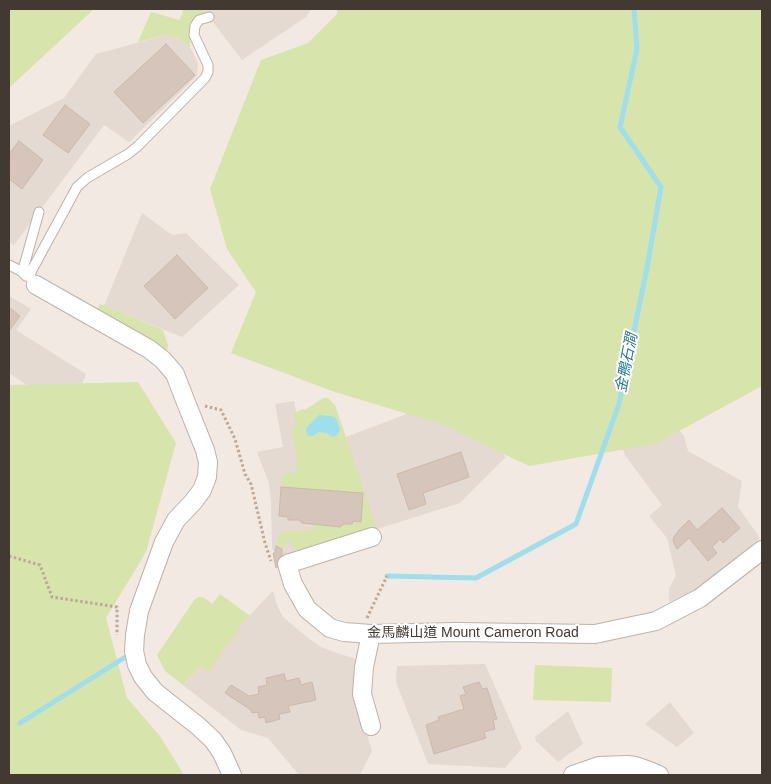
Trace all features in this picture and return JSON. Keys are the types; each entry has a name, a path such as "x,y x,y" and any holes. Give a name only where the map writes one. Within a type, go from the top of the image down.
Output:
{"street":[{"path":"36,285 149,349 163,360 175,374 186,400 205,450 208,462 207,477 202,490 176,520 164,542 139,611 134,651 137,665 144,677 156,692 213,740 222,753 232,775"},
{"name":"金馬麟山道 Mount Cameron Road","path":"372,537 287,564 293,584 307,609 330,628 344,632 365,634 456,632 595,634 656,621 700,598 762,550"},
{"path":"365,634 362,694 371,726"},
{"path":"573,775 599,766 635,766 659,775"}],"lane":[{"path":"36,285 30,275 77,187 87,178 138,146 205,78 208,66 194,34 195,26 199,20 210,17"},
{"path":"36,285 25,272 24,266 39,212"},
{"path":"9,265 22,271 36,285"}],"path":[{"path":"186,400 220,410 228,424 235,438 245,474 250,484 271,561"},
{"path":"9,556 40,565 52,597 118,607 117,644 135,635"},
{"path":"365,634 387,576"}],"shaded area":[{"path":"203,9 311,9 306,17 242,60"},
{"path":"166,35 179,38 190,48 198,64 197,76 129,142 104,125 14,245 9,242 9,126 64,98 96,54"},
{"path":"142,213 172,235 186,233 239,285 182,337 104,306"},
{"path":"9,296 31,309 16,330 86,374 70,414 9,373"},
{"path":"489,383 505,458 460,503 278,560 272,548 269,483 257,452 283,447 275,404 294,401 299,428 298,445 346,437"},
{"path":"677,428 684,436 688,451 742,481 738,507 760,538 707,582 683,597 669,602 669,589 676,575 667,538 649,516 662,505 625,455 622,447"},
{"path":"273,591 283,617 308,638 321,647 359,660 359,709 372,751 360,775 299,775 268,738 241,730 183,685"},
{"path":"485,664 522,748 505,768 428,764 396,682 397,666"},
{"path":"670,702 694,733 677,747 645,724"},
{"path":"568,711 583,744 558,762 536,741 535,737"}],"green space":[{"path":"9,9 94,9 9,88"},
{"path":"182,9 203,9 206,13 194,19 191,25 190,48 179,38 166,35 138,42 151,12 179,20 183,13"},
{"path":"337,9 762,9 762,386 655,444 529,466 441,424 335,392 231,353 256,292 227,249 210,189 261,60 308,43 337,14"},
{"path":"100,304 163,330 168,345 167,353 96,313"},
{"path":"138,382 176,443 146,552 106,618 127,698 160,736 184,775 9,775 9,385"},
{"path":"323,398 328,398 335,405 377,529 298,552 288,541 282,549 276,546 281,533 287,530 316,529 317,525 340,527 344,524 352,524 353,521 361,522 363,493 281,487 282,475 297,471 292,428 296,426 293,413 305,410"},
{"path":"220,594 250,616 240,625 209,672 201,666 183,685 165,671 157,655 195,599 199,597 205,598 212,604"},
{"path":"535,665 612,668 611,702 533,700"}],"water":[{"path":"319,415 336,418 340,430 337,435 333,437 327,433 319,432 308,436 306,428"}],"building":[{"path":"166,44 195,75 143,123 114,92"},
{"path":"65,105 90,124 68,153 43,135"},
{"path":"19,141 43,160 22,189 9,179 9,154"},
{"path":"177,255 208,288 175,319 144,286"},
{"path":"9,307 20,316 9,331"},
{"path":"461,452 469,477 423,493 426,504 409,510 397,474"},
{"path":"281,487 363,493 361,522 353,521 352,524 344,524 340,527 288,520 288,517 279,516"},
{"path":"722,508 740,528 723,543 720,539 712,547 717,553 708,561 689,538 677,549 673,541 674,537 689,520 697,530"},
{"path":"276,546 282,549 282,565 276,568 273,553 275,553"},
{"path":"284,674 286,681 299,678 301,685 312,682 316,700 288,706 290,712 279,714 280,719 266,723 265,717 259,718 258,712 252,713 251,710 225,693 231,685 249,696 259,694 258,687 267,685 266,678"},
{"path":"479,682 482,689 487,688 497,719 493,720 495,729 484,732 486,738 434,754 426,725 439,720 438,717 464,709 460,696 466,694 463,687"}],"waterway":[{"name":"金鴨石澗","path":"387,576 476,578 576,524 619,404 647,268 661,187 620,127 637,49 634,9"},
{"path":"20,723 132,653"}]}
